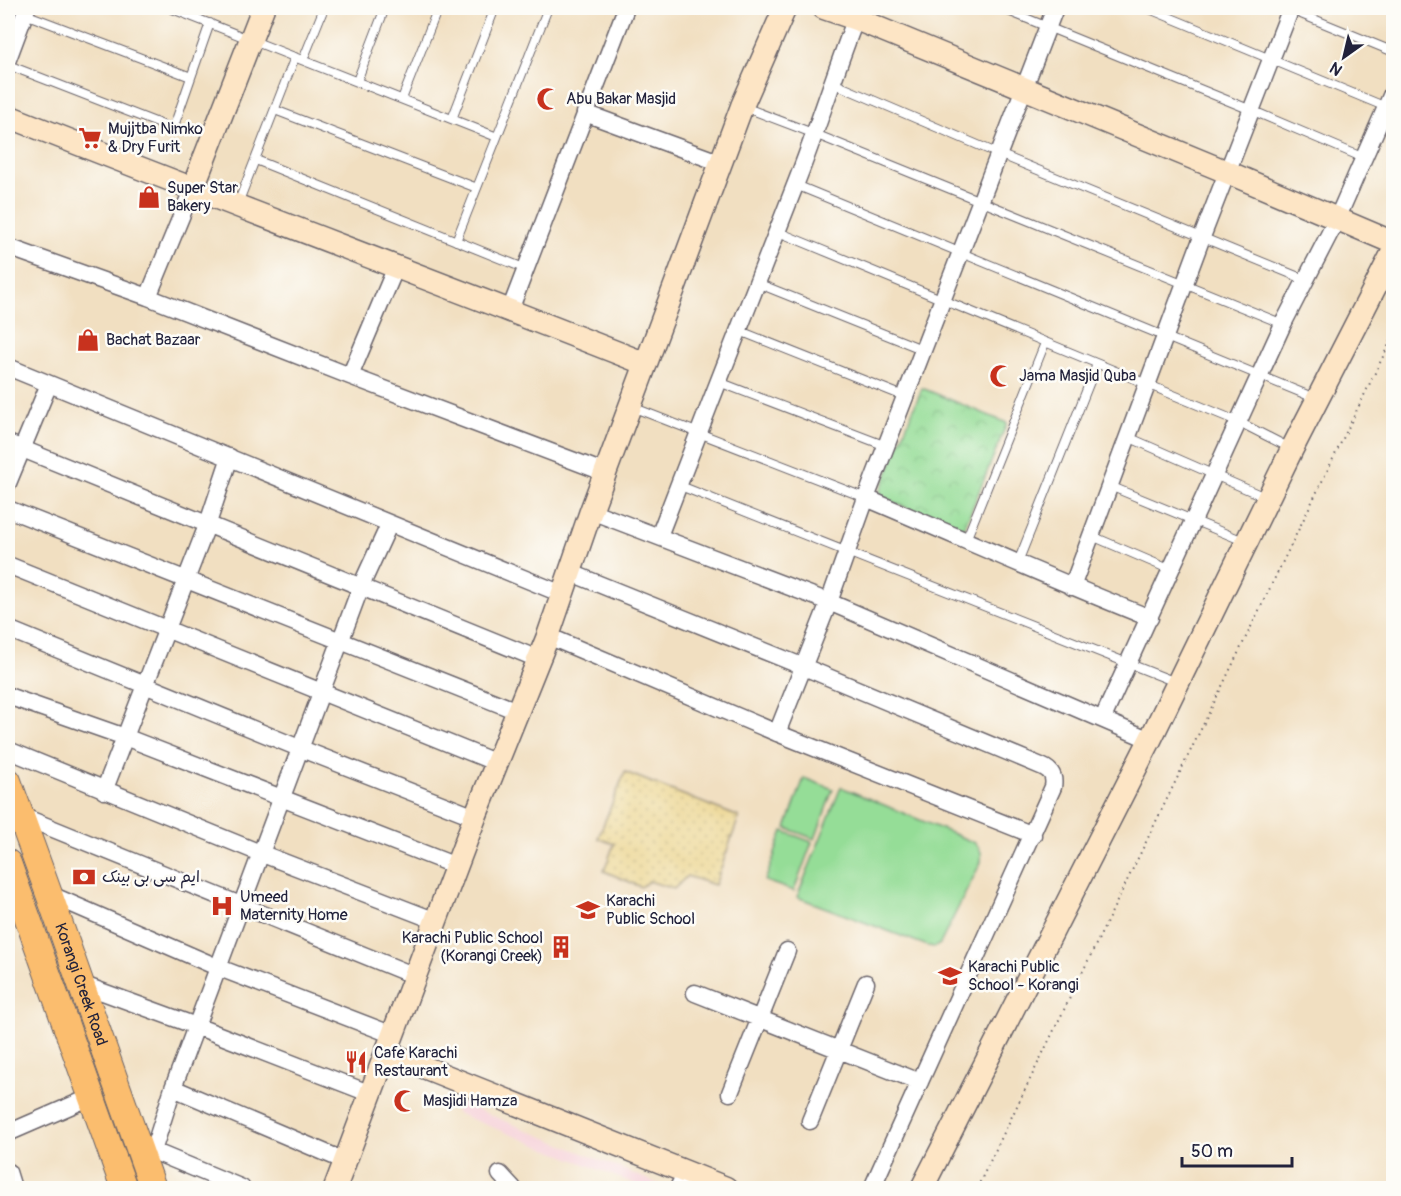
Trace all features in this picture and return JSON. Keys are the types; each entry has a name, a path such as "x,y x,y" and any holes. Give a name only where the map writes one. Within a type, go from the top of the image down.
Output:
{"main road":[{"name":"Korangi Creek Road","path":"8,781 81,984 147,1153 153,1188"},
{"name":"Korangi Creek Road","path":"8,862 124,1188"}],"street":[{"path":"8,59 26,11 9,8"},
{"path":"148,297 263,8"},
{"path":"510,310 626,8"},
{"path":"335,1188 456,866 548,636 591,511 742,106 785,8"},
{"path":"824,8 858,13 1024,89 1394,243"},
{"path":"777,733 1055,8"},
{"path":"1072,587 1289,8"},
{"path":"659,536 740,331 776,231 796,185 858,13"},
{"path":"1103,718 1283,324 1337,219 1394,89"},
{"path":"585,113 721,162"},
{"path":"8,116 192,190 646,364"},
{"path":"8,247 148,297 606,473"},
{"path":"922,1188 1150,740 1292,449 1394,250"},
{"path":"350,376 396,267"},
{"path":"8,367 562,594"},
{"path":"8,483 15,445 49,384"},
{"path":"15,445 362,585 538,659"},
{"path":"104,790 208,523 230,457"},
{"path":"867,498 1072,587 1150,618"},
{"path":"8,509 518,711"},
{"path":"591,511 829,602 1150,740"},
{"path":"242,1188 147,1153 299,748 362,585 389,525"},
{"path":"8,566 497,763"},
{"path":"569,572 804,667 1047,769 1053,775 1053,788 1033,835 872,1188"},
{"path":"8,629 475,817"},
{"path":"548,636 777,733 1033,835"},
{"path":"8,696 125,736 456,866"},
{"path":"8,750 260,853 436,921"},
{"path":"20,814 415,976"},
{"path":"50,894 389,1043 682,1180 726,1188"},
{"path":"730,1094 787,951"},
{"path":"81,984 370,1094"},
{"path":"810,1121 866,984"},
{"path":"695,993 920,1082"},
{"path":"172,1088 345,1161"},
{"path":"8,1133 91,1097"},
{"path":"8,1172 13,1188"},
{"path":"500,1174 513,1188"}],"lane":[{"path":"170,8 194,12 210,23 497,137"},
{"path":"237,206 275,110 324,8"},
{"path":"357,81 385,8"},
{"path":"402,99 438,8"},
{"path":"452,119 495,8"},
{"path":"456,241 548,8"},
{"path":"1001,8 1364,158"},
{"path":"1147,8 1386,107"},
{"path":"1289,8 1394,52"},
{"path":"26,11 191,77"},
{"path":"8,65 172,129 210,23"},
{"path":"832,83 1306,280"},
{"path":"742,106 1283,324"},
{"path":"275,110 477,188"},
{"path":"255,160 526,269"},
{"path":"796,185 1318,399"},
{"path":"776,231 1239,422 1292,449"},
{"path":"757,283 924,350"},
{"path":"740,331 906,397"},
{"path":"966,540 1045,343"},
{"path":"1018,562 1097,364"},
{"path":"719,382 886,446"},
{"path":"630,406 867,498"},
{"path":"1128,437 1269,499"},
{"path":"678,485 1178,683"},
{"path":"1110,486 1248,543"},
{"path":"1092,536 1171,570"}],"path":[{"path":"976,1188 1394,334"}],"shaded area":[{"path":"459,1102 668,1188 645,1188 459,1114 455,1112"}],"green space":[{"path":"922,388 1007,423 963,531 878,496"},
{"path":"804,778 833,789 815,839 786,828"},
{"path":"841,787 975,843 979,847 981,862 940,944 935,947 928,946 797,897"},
{"path":"783,831 812,842 794,891 765,881"}],"sand":[{"path":"625,772 739,817 715,885 687,876 674,889 649,881 641,887 604,871 614,844 598,838"}],"place":[{"name":"Abu Bakar Masjid","path":"548,99"},
{"name":"Mujjtba Nimko & Dry Furit","path":"90,138"},
{"name":"Super Star Bakery","path":"149,197"},
{"name":"Bachat Bazaar","path":"88,340"},
{"name":"Jama Masjid Quba","path":"1001,376"},
{"name":"ایم سی بی بینک","path":"84,877"},
{"name":"Umeed Maternity Home","path":"222,906"},
{"name":"Karachi Public School","path":"588,910"},
{"name":"Karachi Public School (Korangi Creek)","path":"561,947"},
{"name":"Karachi Public School - Korangi","path":"950,976"},
{"name":"Cafe Karachi Restaurant","path":"356,1062"},
{"name":"Masjidi Hamza","path":"405,1101"}]}
